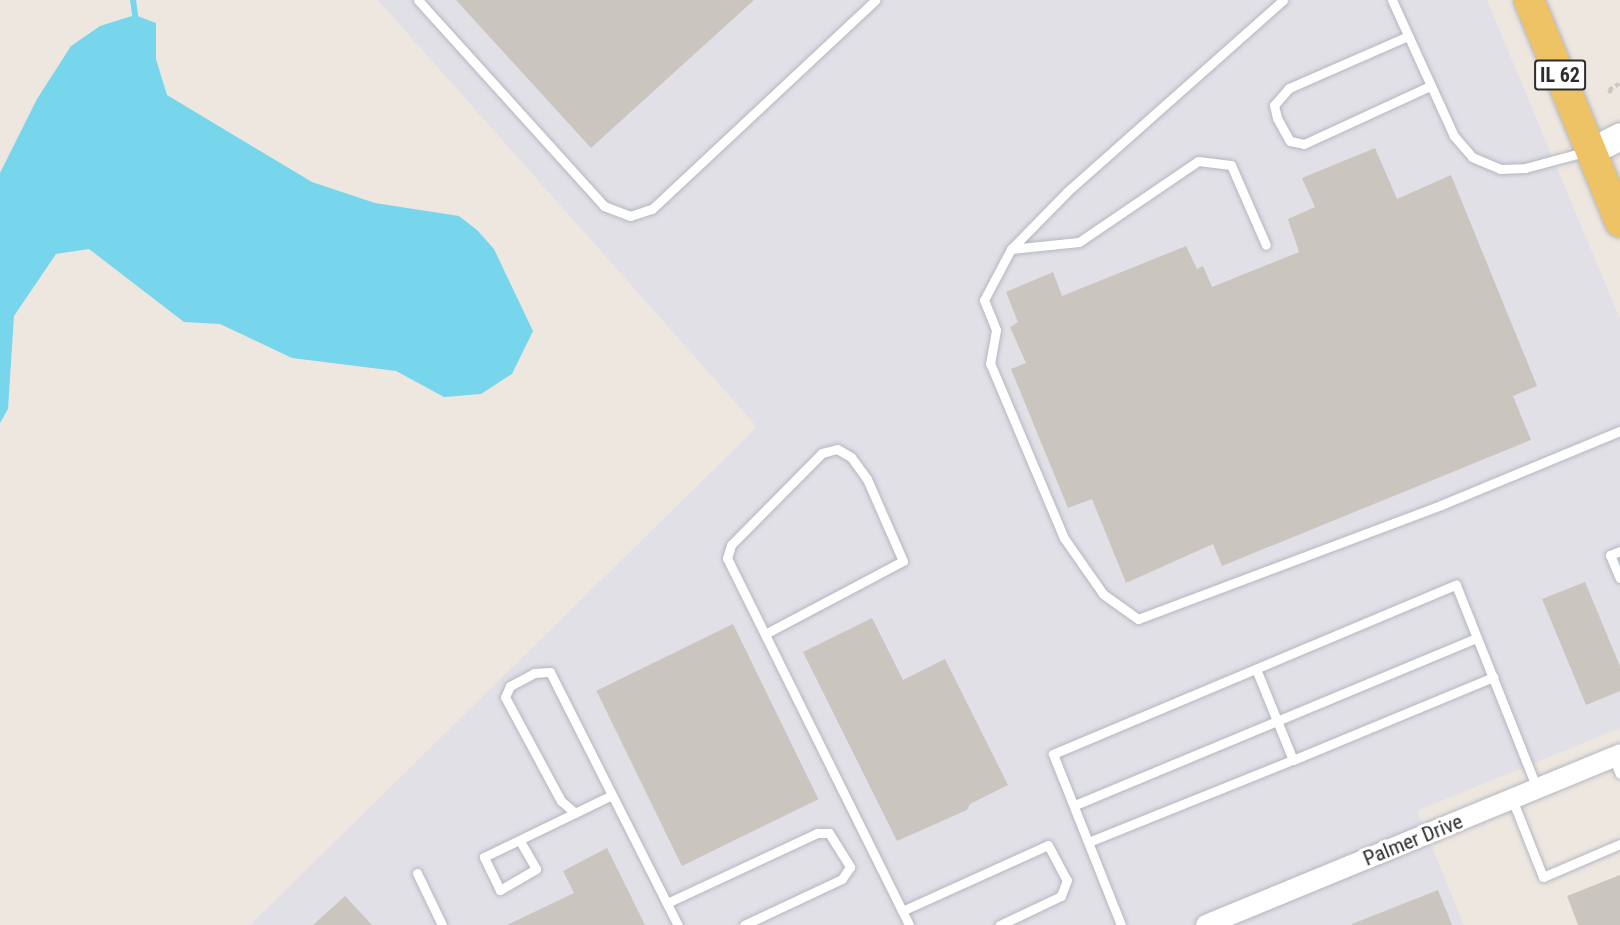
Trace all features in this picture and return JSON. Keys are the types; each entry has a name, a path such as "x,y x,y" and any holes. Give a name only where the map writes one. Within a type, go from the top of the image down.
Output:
{"main road":[{"name":"IL 62","path":"1529,0 1620,222"},
{"path":"1591,151 1620,136"}],"street":[{"name":"Palmer Drive","path":"1206,925 1537,789 1618,762"}],"lane":[{"path":"418,0 604,206 630,216 652,209 875,0"},
{"path":"1283,0 1067,192 1011,249 984,300 996,330 990,363 1064,538 1103,594 1138,619 1441,505 1620,431"},
{"path":"1392,0 1430,86 1460,143 1472,158 1500,169 1525,168 1591,151"},
{"path":"1408,36 1289,88 1274,105 1277,118 1290,141 1304,144 1430,86"},
{"path":"1011,249 1079,242 1198,161 1231,165 1266,245"},
{"path":"765,634 903,561 867,479 851,457 837,448 822,453 731,545 727,558 909,925"},
{"path":"1620,551 1610,555 1620,578"},
{"path":"1121,925 1091,841 1053,754 1456,585 1537,789"},
{"path":"1075,805 1477,638"},
{"path":"1256,669 1293,760"},
{"path":"575,813 561,801 505,697 510,686 534,673 550,672 678,925"},
{"path":"1091,841 1493,677"},
{"path":"520,841 536,869 500,890 484,857 612,795"},
{"path":"1512,799 1543,877 1620,844"},
{"path":"667,903 817,833 829,833 850,867 842,879 744,925"},
{"path":"902,911 1048,845 1067,880 1061,896 1000,925"},
{"path":"417,873 442,925"}],"path":[{"path":"1611,93 1609,90 1620,83"}],"shaded area":[{"path":"378,0 1487,0 1620,319 1620,728 1417,811 1464,925 250,925 757,427"}],"water":[{"path":"135,15 156,23 156,59 167,95 312,182 375,203 459,216 477,230 494,249 533,331 512,374 481,394 444,397 396,371 292,358 220,324 184,322 89,249 56,254 14,316 8,409 0,423 0,173 37,99 71,46 100,26"}],"building":[{"path":"456,0 754,0 591,148"},
{"path":"1375,148 1397,199 1451,175 1537,386 1513,396 1531,440 1222,566 1213,544 1126,583 1092,499 1068,508 1011,369 1026,363 1010,327 1018,322 1006,292 1053,272 1062,296 1186,246 1197,269 1203,266 1212,287 1299,252 1288,219 1315,207 1302,178"},
{"path":"1585,582 1620,666 1620,691 1586,705 1542,599"},
{"path":"872,618 903,680 945,659 1008,785 970,804 967,810 897,841 803,652"},
{"path":"733,624 818,799 682,866 596,691"},
{"path":"607,848 645,925 507,925 574,893 563,871"},
{"path":"1620,875 1620,925 1578,925 1567,896"},
{"path":"1438,890 1452,925 1352,925 1352,924"},
{"path":"345,896 372,925 313,925"}],"waterway":[{"path":"133,0 135,15"}]}
